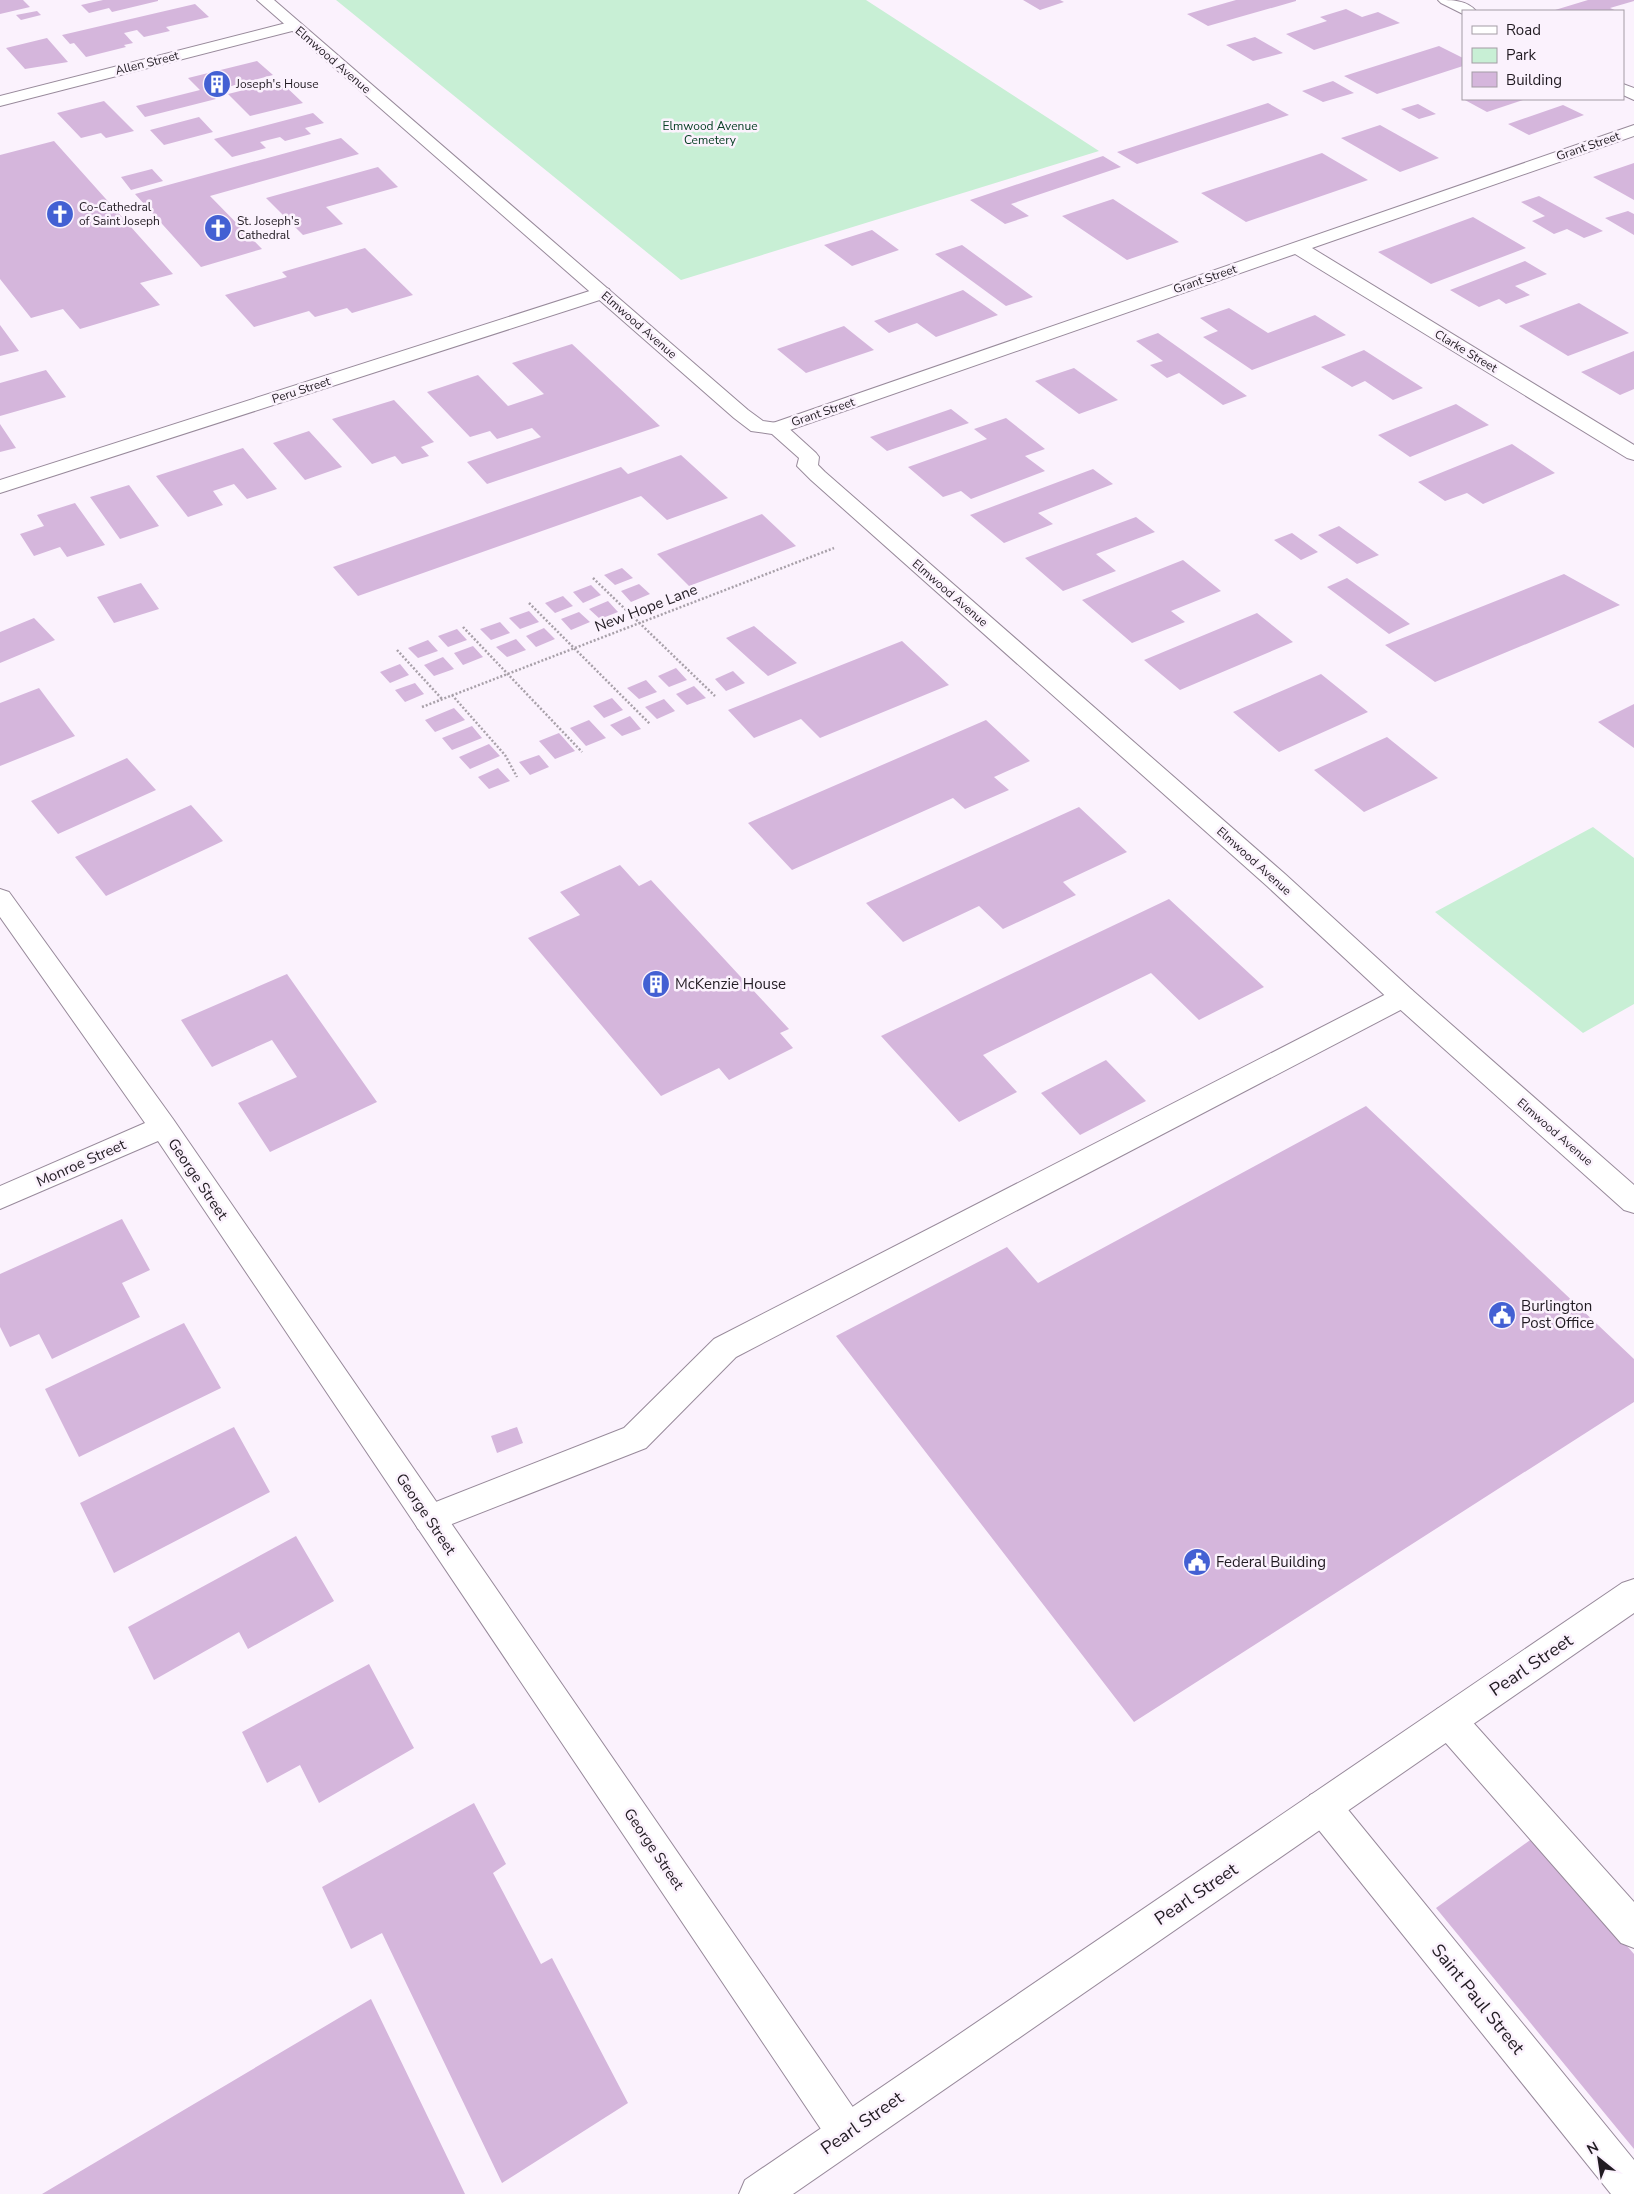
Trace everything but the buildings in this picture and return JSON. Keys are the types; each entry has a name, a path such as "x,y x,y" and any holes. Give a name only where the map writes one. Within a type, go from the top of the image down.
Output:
{"street":[{"name":"Elmwood Avenue","path":"265,0 753,424 758,427 776,428 807,454 809,457 807,466 1268,874 1403,997 1634,1202"},
{"path":"1446,0 1466,10"},
{"name":"Allen Street","path":"0,101 294,26"},
{"name":"Grant Street","path":"776,428 1634,130"},
{"name":"Clarke Street","path":"1297,248 1634,454"},
{"name":"Peru Street","path":"0,487 602,293"},
{"name":"George Street","path":"0,898 163,1127 847,2133"},
{"path":"429,1518 635,1438 725,1348 1403,997"},
{"name":"Monroe Street","path":"0,1198 163,1127"},
{"name":"Pearl Street","path":"759,2194 1634,1594"},
{"path":"1449,1721 1634,1930"},
{"name":"Saint Paul Street","path":"1323,1807 1634,2191"}],"path":[{"name":"New Hope Lane","path":"422,707 878,530"},
{"path":"593,578 716,696"},
{"path":"529,603 650,724"},
{"path":"463,627 582,752"},
{"path":"397,650 442,698"},
{"path":"452,695 506,755 518,777"}],"green space":[{"name":"Elmwood Avenue Cemetery","path":"336,0 866,0 1099,151 681,280"},
{"path":"1593,827 1634,858 1634,1004 1583,1033 1435,912"}],"place":[{"name":"Joseph's House","path":"217,84"},
{"name":"Co-Cathedral of Saint Joseph","path":"60,214"},
{"name":"St. Joseph's Cathedral","path":"218,228"},
{"name":"McKenzie House","path":"656,984"},
{"name":"Burlington Post Office","path":"1502,1315"},
{"name":"Federal Building","path":"1197,1562"}]}
